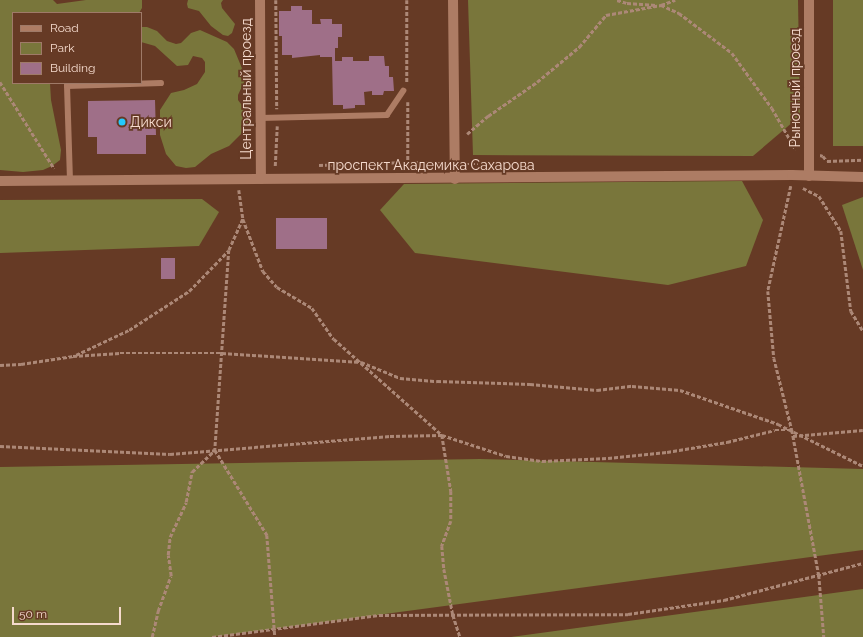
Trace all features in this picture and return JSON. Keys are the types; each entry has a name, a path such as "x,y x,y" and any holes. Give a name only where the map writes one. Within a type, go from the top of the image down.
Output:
{"street":[{"name":"Центральный проезд","path":"260,0 261,179"},
{"path":"452,0 455,179"},
{"name":"Рыночный проезд","path":"809,0 809,176"},
{"name":"проспект Академика Сахарова","path":"0,181 809,176 863,177"}],"lane":[{"path":"142,84 161,83"},
{"path":"70,180 67,86 130,84"},
{"path":"260,118 387,115 403,91"}],"path":[{"path":"275,166 277,118 276,0"},
{"path":"617,0 627,3 661,6 679,13 732,53 772,108 799,154"},
{"path":"454,144 488,116 538,82 579,47 606,15 661,6 675,0"},
{"path":"0,82 54,169"},
{"path":"261,179 239,190 243,219 263,271 277,286 312,308 334,339 442,435 451,491 451,521 442,546 444,569 453,616 460,637"},
{"path":"824,637 819,575 792,430 774,358 768,291 791,183 820,196 841,231 851,311 863,331"},
{"path":"73,356 129,330 189,292 229,250 243,219"},
{"path":"229,250 215,450 267,535 275,637"},
{"path":"0,365 21,364 73,356 120,353 222,353 361,362 400,378 437,381 530,384 598,390 632,386 680,390 792,430 863,466"},
{"path":"0,446 170,454 390,436 442,435 506,456 542,461 608,458 667,452 727,442 775,430 792,430"},
{"path":"793,436 863,430"},
{"path":"152,637 158,612 171,576 168,555 170,537 186,502 192,472 215,450"},
{"path":"212,637 379,615 453,616 628,614 724,600 863,563"}],"green space":[{"path":"0,0 53,0 57,4 86,0 142,0 142,8 140,12 12,12 12,84 50,84 51,100 61,150 60,160 43,170 23,172 0,170"},
{"path":"188,0 223,0 221,3 222,8 235,24 232,33 228,36 223,35 211,26 199,11 188,8"},
{"path":"468,0 798,0 800,116 753,156 473,155"},
{"path":"833,0 863,0 863,146 833,146"},
{"path":"142,27 147,27 157,31 167,41 176,44 181,43 191,33 200,30 227,42 234,49 246,78 238,95 238,100 247,112 248,122 244,131 229,146 211,154 195,167 186,168 176,166 166,154 160,135 160,110 171,93 184,90 197,84 205,72 205,62 202,58 193,56 188,65 177,66 155,46 142,42"},
{"path":"742,181 763,220 746,266 668,285 415,253 380,210 404,184"},
{"path":"863,197 863,270 842,205"},
{"path":"202,199 219,212 199,246 0,253 0,200"},
{"path":"480,459 863,469 863,550 212,637 0,637 0,467"},
{"path":"863,589 863,637 511,637"}],"building":[{"path":"291,6 302,6 302,10 312,10 312,24 321,24 320,19 332,19 332,24 342,24 342,37 338,37 338,48 335,48 335,61 342,61 342,57 353,57 353,61 369,61 369,56 384,56 385,66 389,66 389,77 393,77 394,91 384,91 383,95 372,95 372,91 364,92 365,105 355,105 355,108 343,109 343,105 333,105 332,57 320,57 320,55 292,58 292,55 282,55 282,36 279,36 279,11 291,11"},
{"name":"Дикси","path":"155,100 156,135 146,135 146,154 97,154 97,137 88,137 88,101"},
{"path":"276,218 327,218 327,249 276,249"},
{"path":"161,258 175,258 175,279 161,279"}],"place":[{"name":"Дикси","path":"122,122"}]}
